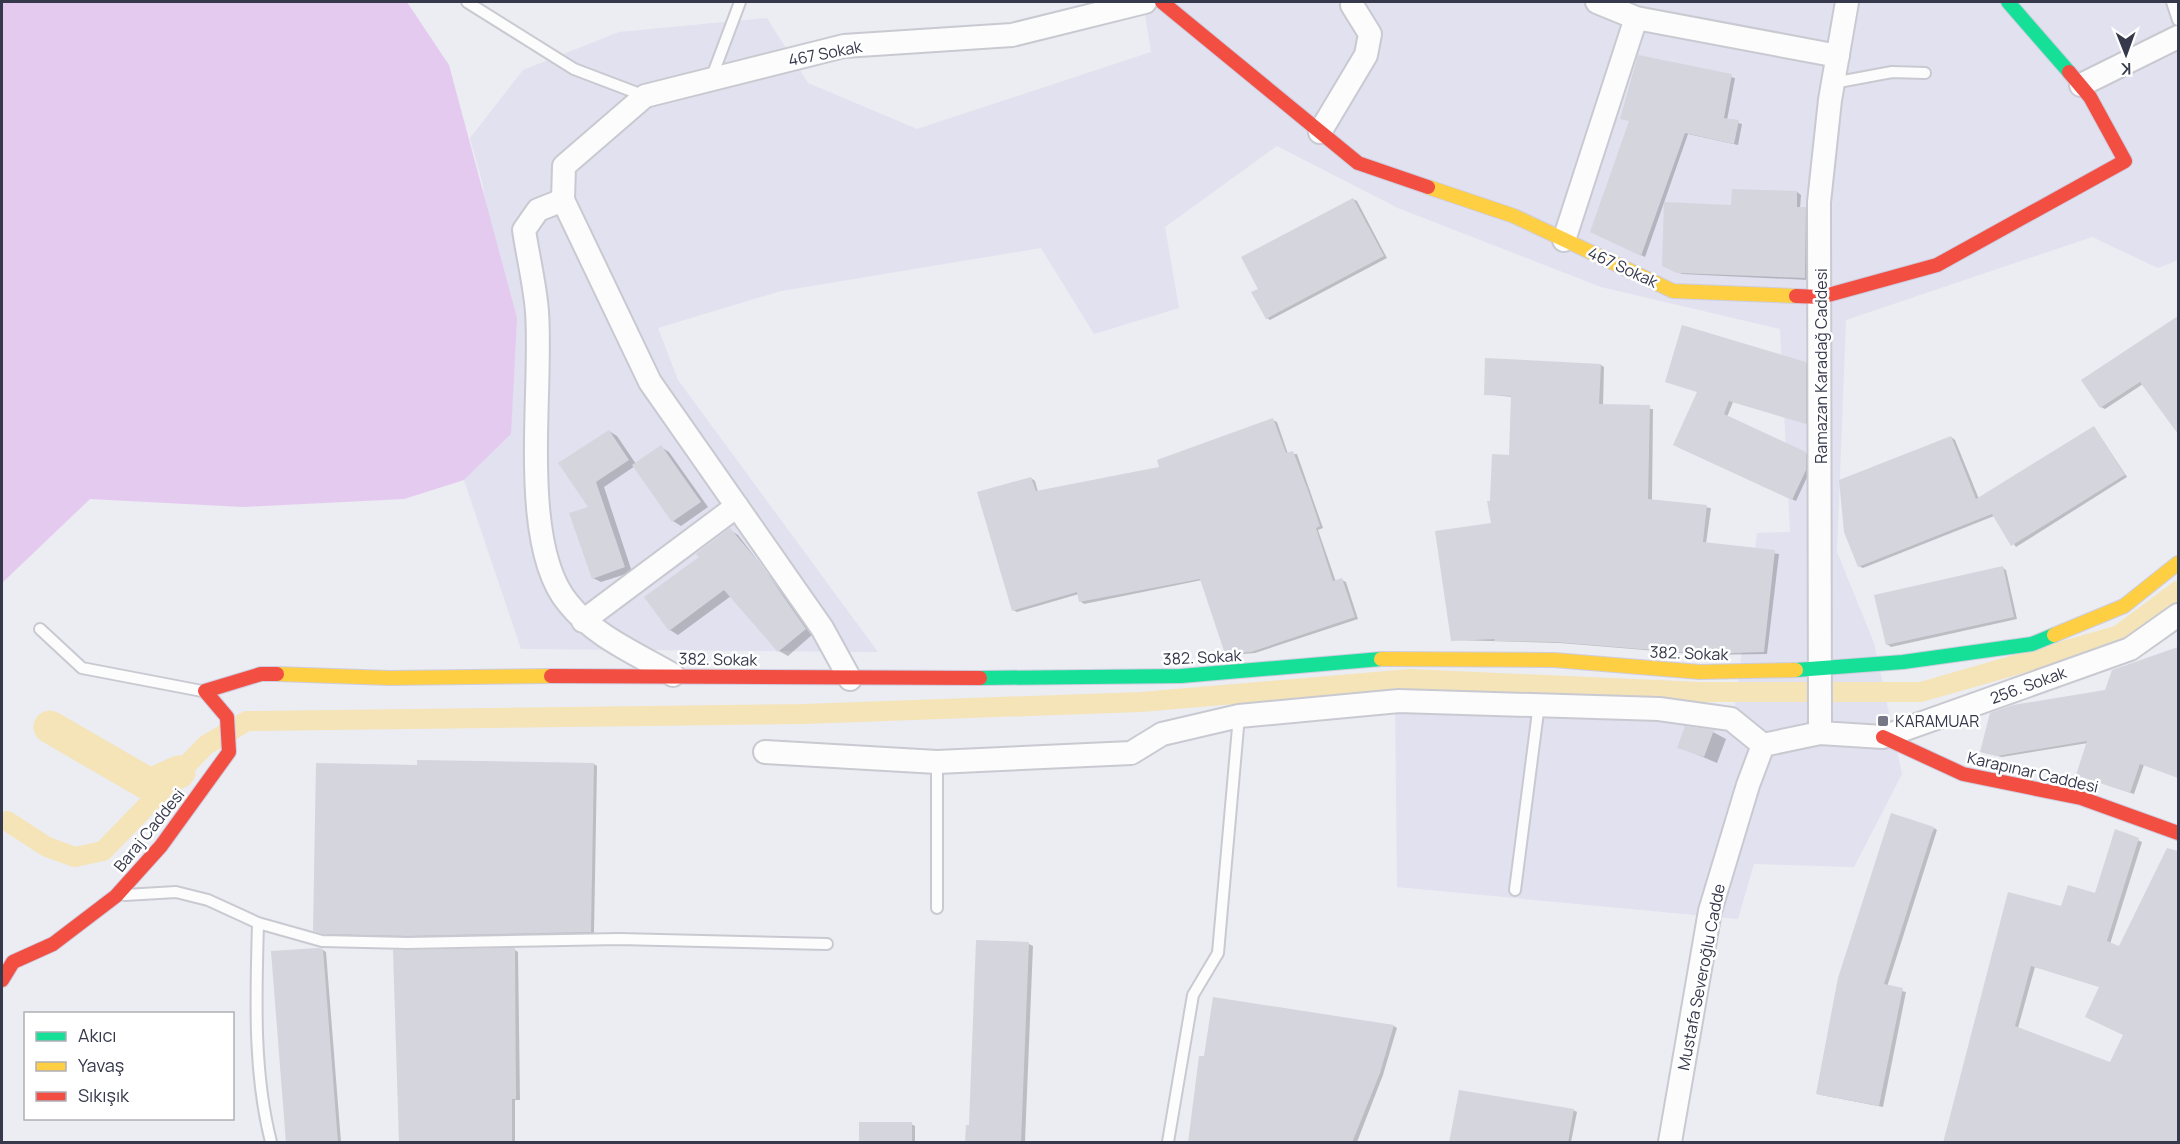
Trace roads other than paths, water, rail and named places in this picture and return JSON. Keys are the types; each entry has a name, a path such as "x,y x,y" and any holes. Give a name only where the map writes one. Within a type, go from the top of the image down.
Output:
{"street":[{"name":"467 Sokak","path":"563,200 564,166 645,96 844,46 1011,35 1145,2"},
{"name":"467 Sokak","path":"1162,2 1358,163 1514,216 1673,291 1821,297 1937,266 2126,161 2081,85"},
{"path":"1597,2 1636,18 1838,56"},
{"name":"Ramazan Karadağ Caddesi","path":"1821,722 1820,202 1833,83 1847,2"},
{"path":"2008,2 2081,85 2178,37"},
{"path":"1320,132 1366,55 1370,34 1352,5"},
{"path":"1564,240 1636,18"},
{"path":"674,675 584,621 566,601 546,561 537,511 537,312 524,230 538,210 563,200 650,382 822,628 850,679"},
{"path":"584,621 737,506"},
{"name":"382. Sokak","path":"205,692 261,674 390,678 674,675 850,679 1192,675 1396,658 1554,660 1701,672 1821,669 1903,662 2032,644 2124,606 2178,562"},
{"name":"256. Sokak","path":"1764,745 1821,722 1883,737 2130,649 2178,615"},
{"name":"Baraj Caddesi","path":"2,980 13,962 53,944 116,896 161,846 229,749 227,717 205,692"},
{"path":"765,752 937,762 1131,753 1162,734 1239,716 1399,701 1659,709 1731,719 1764,745"},
{"name":"Karapınar Caddesi","path":"1883,737 1964,774 2081,798 2178,833"},
{"name":"Mustafa Severoğlu Cadde","path":"1670,1143 1710,911 1748,785 1764,745"}],"lane":[{"path":"467,2 574,69 645,96"},
{"path":"711,79 740,2"},
{"path":"2172,2 2178,20"},
{"path":"1833,83 1892,72 1925,72"},
{"path":"40,629 82,668 205,692"},
{"path":"1515,890 1539,704"},
{"path":"1168,1143 1193,995 1218,953 1239,716"},
{"path":"937,762 937,909"},
{"path":"116,896 176,892 208,900 258,923 322,941 406,943 618,939 827,944"},
{"path":"258,923 256,998 264,1114 271,1143"}],"waterway":[{"path":"7,821 47,847 75,857 103,851 206,745 247,721 803,714 1141,702 1410,679 1700,692 1921,692 2119,635 2178,591"},
{"path":"50,727 150,785 179,772"}],"place":[{"name":"KARAMUAR","path":"1883,721"}]}
